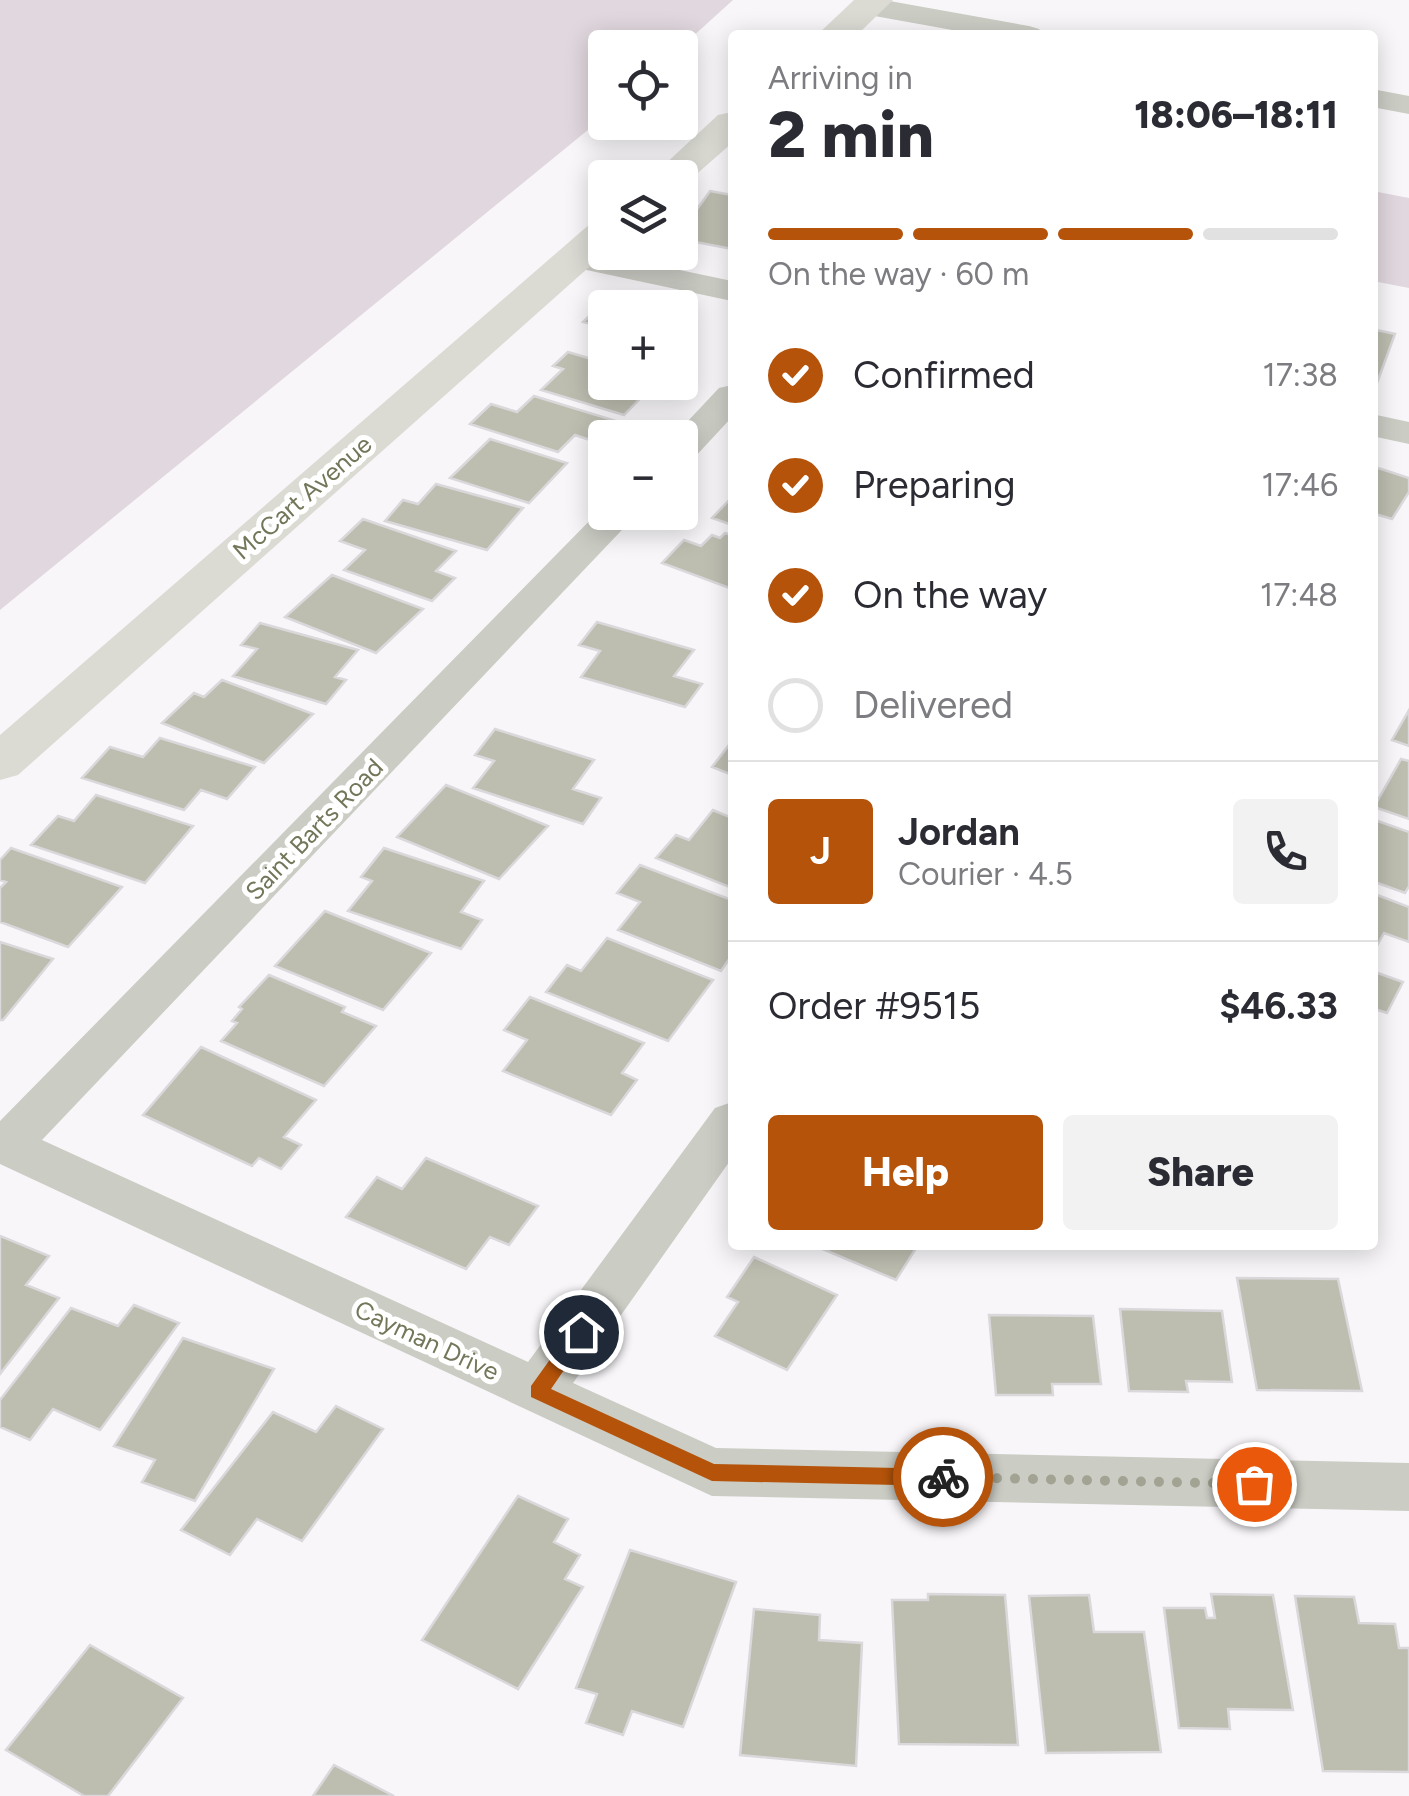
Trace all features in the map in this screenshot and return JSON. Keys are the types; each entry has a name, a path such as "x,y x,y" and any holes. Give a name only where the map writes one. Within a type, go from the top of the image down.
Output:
{"street":[{"path":"841,30 872,3 1004,30"},
{"path":"1378,99 1409,105"},
{"path":"690,160 728,126"},
{"name":"McCart Avenue","path":"0,762 588,247"},
{"path":"667,270 728,290"},
{"path":"698,431 728,400"},
{"path":"1378,426 1409,433"},
{"name":"Saint Barts Road","path":"4,1143 602,530"},
{"path":"538,1392 728,1127"},
{"name":"Cayman Drive","path":"4,1143 712,1472 1409,1487"}],"shaded area":[{"path":"0,0 733,0 698,32 588,30 588,130 0,610"},
{"path":"1378,192 1409,198 1409,288 1378,282"}],"building":[{"path":"710,191 728,194 728,248 698,242 698,208"},
{"path":"1378,330 1395,334 1378,380"},
{"path":"568,352 588,358 588,400 639,400 624,415 541,390 563,369 553,366"},
{"path":"534,396 613,420 588,420 588,439 575,435 558,452 470,424 491,404 517,412"},
{"path":"490,439 567,463 529,503 450,478"},
{"path":"1378,468 1409,478 1409,492 1392,519 1378,515"},
{"path":"436,484 523,508 487,550 385,521 403,500 418,504"},
{"path":"728,501 728,524 712,518"},
{"path":"363,519 456,551 436,571 455,578 432,601 344,570 365,550 340,541"},
{"path":"728,534 728,588 662,563 684,540 701,546 712,535 720,538"},
{"path":"332,575 423,609 376,653 285,617"},
{"path":"597,622 694,650 674,676 702,684 685,707 581,677 600,651 579,645"},
{"path":"260,623 358,650 335,677 346,680 326,704 233,676 257,649 241,645"},
{"path":"222,680 313,714 264,763 162,723 194,693 204,697"},
{"path":"1409,710 1409,746 1392,740"},
{"path":"495,729 594,760 573,789 601,798 583,824 473,788 494,761 475,755"},
{"path":"160,738 255,767 227,799 201,790 184,810 82,778 110,747 143,757"},
{"path":"728,746 728,773 712,767"},
{"path":"1401,759 1409,761 1409,819 1378,808 1378,800"},
{"path":"446,785 548,826 499,879 397,837"},
{"path":"96,795 193,826 145,883 31,845 58,816 74,821"},
{"path":"713,810 728,816 728,886 656,858 676,835 689,840"},
{"path":"1378,821 1409,832 1409,886 1405,893 1378,883"},
{"path":"11,848 122,887 68,947 0,922 0,888 6,882 0,880 0,860"},
{"path":"384,848 484,881 461,912 482,920 461,949 348,911 372,881 361,877"},
{"path":"640,865 728,898 728,961 721,971 618,930 640,902 617,893"},
{"path":"1378,895 1409,907 1409,942 1384,933 1378,944"},
{"path":"325,911 431,953 383,1010 275,966"},
{"path":"607,938 713,980 668,1041 546,992 567,965 581,971"},
{"path":"0,942 53,959 3,1020 0,1020"},
{"path":"1378,973 1403,982 1387,1013 1378,1010"},
{"path":"269,975 345,1007 342,1012 376,1026 324,1086 221,1041 237,1023 232,1021 242,1009 239,1007"},
{"path":"530,997 644,1043 622,1073 637,1080 611,1115 503,1071 527,1040 504,1030"},
{"path":"201,1047 316,1100 284,1137 301,1145 281,1169 259,1158 252,1166 143,1115"},
{"path":"426,1158 538,1206 509,1245 490,1237 466,1269 346,1217 377,1177 402,1189"},
{"path":"0,1236 49,1256 26,1285 59,1298 0,1374"},
{"path":"825,1250 915,1250 896,1280"},
{"path":"754,1257 837,1295 787,1370 715,1336 738,1302 727,1297"},
{"path":"1237,1278 1338,1279 1362,1391 1257,1390"},
{"path":"134,1305 179,1323 100,1430 53,1409 30,1440 0,1427 0,1400 71,1308 118,1326"},
{"path":"1120,1309 1222,1311 1232,1382 1186,1381 1188,1392 1129,1391"},
{"path":"989,1315 1093,1316 1101,1384 1052,1384 1053,1395 996,1395"},
{"path":"183,1338 274,1369 195,1501 142,1482 155,1460 114,1446"},
{"path":"336,1406 383,1429 302,1541 257,1519 230,1555 181,1530 273,1412 316,1432"},
{"path":"518,1496 568,1519 554,1542 580,1555 565,1579 583,1587 518,1689 422,1640"},
{"path":"630,1550 736,1582 683,1727 632,1711 623,1735 586,1723 597,1694 576,1688"},
{"path":"928,1594 1005,1595 1018,1745 899,1744 892,1600 928,1600"},
{"path":"1211,1594 1273,1595 1293,1710 1228,1709 1230,1729 1179,1728 1164,1608 1205,1608 1207,1618 1215,1618"},
{"path":"1089,1595 1094,1632 1144,1632 1161,1752 1046,1753 1029,1596"},
{"path":"1295,1596 1354,1597 1359,1623 1395,1624 1399,1648 1409,1648 1409,1772 1323,1771"},
{"path":"754,1609 820,1615 819,1640 862,1643 856,1766 740,1755"},
{"path":"90,1645 183,1698 108,1796 84,1796 6,1750"},
{"path":"334,1765 394,1796 313,1796"}],"way so far":[{"path":"943,1477 1254,1484"}],"route":[{"path":"581,1332 538,1392 712,1472 943,1477"}]}
